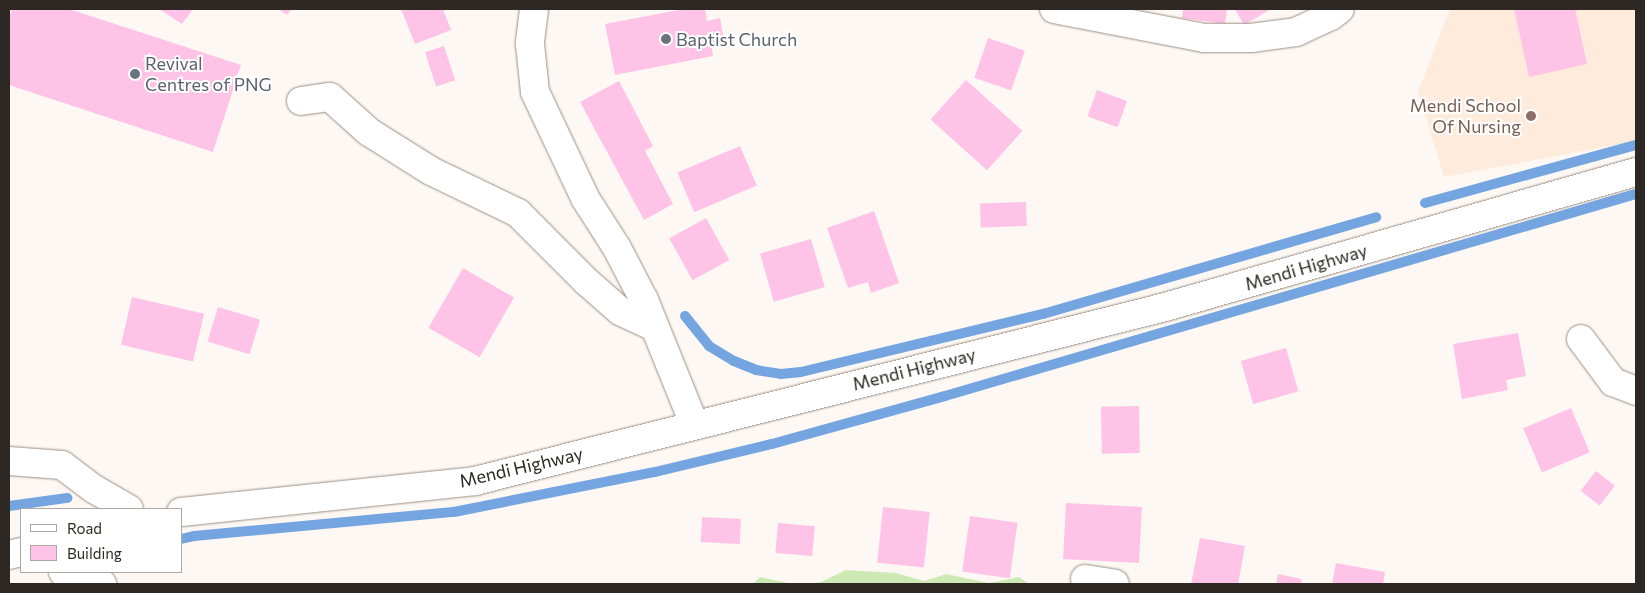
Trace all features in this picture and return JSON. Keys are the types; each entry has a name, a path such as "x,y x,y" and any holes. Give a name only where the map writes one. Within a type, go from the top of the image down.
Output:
{"main road":[{"path":"534,9 530,44 535,92 585,198 617,248 655,327 694,424"},
{"path":"1054,9 1204,38 1251,38 1296,32 1331,16 1340,9"},
{"path":"300,101 330,97 369,132 431,171 518,213 587,282 620,311 655,327"},
{"name":"Mendi Highway","path":"182,512 475,480 1165,307 1636,172"},
{"path":"1581,339 1613,382 1636,391"},
{"path":"9,460 62,465 94,489 127,508"},
{"path":"66,573 102,584"},
{"path":"1085,579 1115,584"}],"shaded area":[{"name":"Mendi School Of Nursing","path":"1450,9 1636,9 1636,141 1444,177 1418,92"}],"green space":[{"path":"846,570 896,573 924,581 946,574 989,583 1019,577 1029,584 808,584 821,582"},
{"path":"760,577 793,584 753,584"}],"building":[{"path":"12,9 69,9 241,65 213,152 9,85 9,17"},
{"path":"159,9 193,9 182,24"},
{"path":"278,9 292,9 287,15"},
{"path":"401,9 443,9 451,30 415,44"},
{"name":"Baptist Church","path":"684,9 705,9 707,21 720,18 724,40 711,43 713,56 615,75 605,24"},
{"path":"1183,9 1227,9 1225,24 1182,18"},
{"path":"1235,9 1271,9 1244,25"},
{"path":"1514,9 1575,9 1587,64 1529,77"},
{"path":"988,38 1025,51 1011,90 974,78"},
{"path":"444,46 455,80 436,86 425,52"},
{"path":"966,80 1022,131 987,170 931,119"},
{"path":"619,81 653,146 645,151 673,204 644,220 580,102"},
{"path":"1097,90 1127,101 1117,127 1087,116"},
{"path":"740,146 757,186 694,212 677,173"},
{"path":"1026,202 1027,226 981,228 980,204"},
{"path":"874,211 899,283 871,293 868,282 848,288 827,228"},
{"path":"706,218 729,260 693,280 669,238"},
{"path":"811,239 825,287 774,302 760,254"},
{"path":"463,268 514,297 480,357 428,328"},
{"path":"132,297 204,314 193,361 121,345"},
{"path":"218,307 260,320 250,354 207,341"},
{"path":"1518,333 1526,376 1506,380 1508,390 1462,399 1453,344"},
{"path":"1286,348 1298,391 1253,404 1241,361"},
{"path":"1139,406 1140,453 1102,454 1101,407"},
{"path":"1571,408 1590,452 1542,473 1523,428"},
{"path":"1596,471 1615,486 1600,505 1581,491"},
{"path":"1066,503 1142,507 1139,563 1063,559"},
{"path":"883,507 930,512 924,568 877,563"},
{"path":"970,516 1018,523 1010,578 962,571"},
{"path":"702,517 741,519 740,544 701,542"},
{"path":"778,523 815,526 812,556 775,553"},
{"path":"1200,538 1245,546 1238,584 1191,584"},
{"path":"1336,563 1385,572 1383,584 1332,584"},
{"path":"1278,574 1302,579 1301,584 1276,584"}],"waterway":[{"path":"1425,203 1636,145"},
{"path":"182,539 194,536 454,512 655,472 772,444 945,396 1636,194"},
{"path":"685,316 709,346 734,361 756,370 781,374 801,372 1043,314 1376,217"},
{"path":"9,506 67,498"}],"place":[{"name":"Baptist Church","path":"666,39"},
{"name":"Revival Centres of PNG","path":"135,74"},
{"name":"Mendi School Of Nursing","path":"1531,116"}]}
